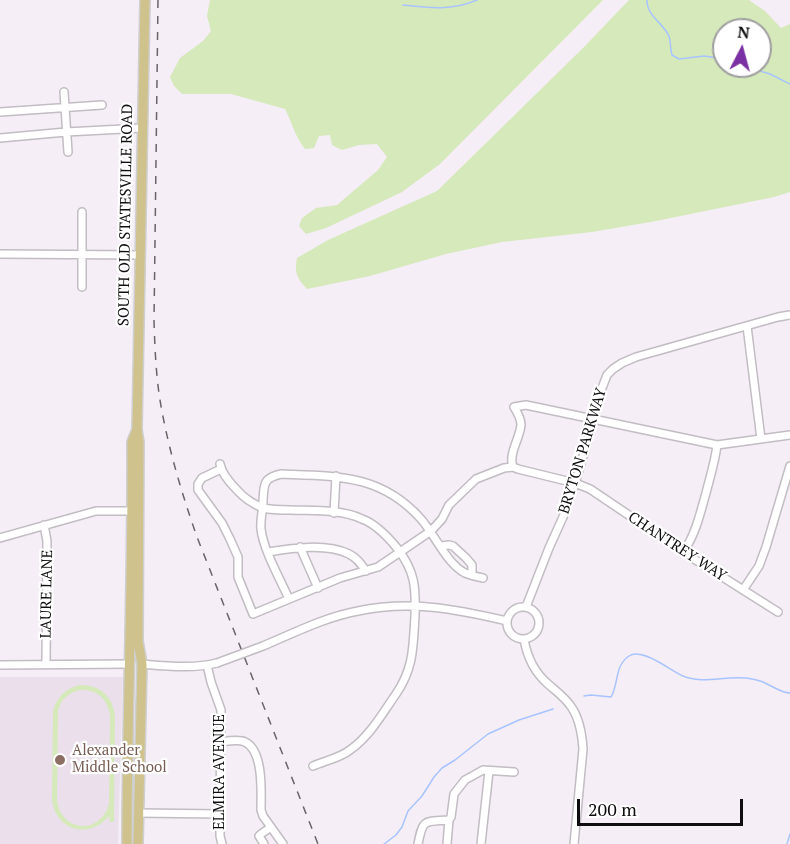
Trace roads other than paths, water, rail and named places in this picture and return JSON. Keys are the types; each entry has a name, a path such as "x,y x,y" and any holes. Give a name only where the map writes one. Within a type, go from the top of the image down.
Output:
{"main road":[{"name":"SOUTH OLD STATESVILLE ROAD","path":"138,844 142,664 138,641 139,442 137,430 144,0"},
{"name":"SOUTH OLD STATESVILLE ROAD","path":"127,844 132,442 137,430"},
{"path":"130,591 134,615 135,656 142,664"},
{"path":"130,663 135,672 135,709 140,720"}],"street":[{"path":"64,92 68,152"},
{"path":"0,112 102,105"},
{"path":"0,138 142,128"},
{"path":"82,212 82,286"},
{"path":"0,254 140,255"},
{"name":"BRYTON PARKWAY","path":"526,607 575,483 607,375 622,363 636,357 790,315"},
{"path":"747,326 761,439"},
{"path":"313,766 349,752 368,734 402,685 411,661 415,581 408,563 400,552 390,540 374,525 362,518 324,511 276,510 263,507 243,497 229,483 220,466 202,478 198,483 198,490 222,523 238,557 238,577 253,614 340,578 378,567 400,552 431,531 442,519 449,505 476,479 504,468 513,467 512,459 521,424 514,407 526,405 717,445 790,435"},
{"path":"684,551 697,527 717,445"},
{"path":"743,590 759,566 790,466"},
{"name":"CHANTREY WAY","path":"513,467 590,489 778,612"},
{"path":"289,599 268,552 261,527 266,481 271,476 281,474 336,476 368,482 379,487 402,501 420,517 451,561 464,572 483,578"},
{"path":"334,513 336,476"},
{"path":"0,538 96,511 132,511"},
{"name":"LAURE LANE","path":"44,525 47,541 46,664"},
{"path":"441,546 449,544 466,558 472,565 472,575"},
{"path":"268,552 300,547 331,549 348,553 361,563 366,571"},
{"path":"300,547 318,588"},
{"path":"142,664 176,666 217,663 325,621 356,611 386,606 415,605 468,612 507,621"},
{"path":"526,607 534,612 539,621 537,631 524,639 510,633 507,621 516,608 526,607"},
{"path":"524,639 530,661 546,682 561,694 578,718 582,735 582,759 574,844"},
{"path":"0,665 130,663"},
{"name":"ELMIRA AVENUE","path":"207,665 221,710 220,836 222,844"},
{"path":"221,742 243,741 252,748 261,770 261,810 283,844"},
{"path":"447,844 454,794 465,780 483,770 514,772"},
{"path":"481,844 489,771"},
{"path":"138,813 220,814"},
{"path":"418,844 421,826 426,822 449,820"},
{"path":"264,844 260,836 271,827"}],"waterway":[{"path":"403,5 449,7 477,0"},
{"path":"647,0 652,15 669,36 672,55 679,59 712,57"},
{"path":"772,75 790,84"},
{"path":"584,696 611,697 621,665 629,656 635,654 649,657 691,679 752,679 790,693"},
{"path":"384,844 396,835 408,811 442,768 488,734 519,720 553,709"},
{"path":"787,844 790,834"}],"railway":[{"path":"158,0 154,322 161,406 176,472 197,537 318,844"}],"place":[{"name":"Alexander Middle School","path":"60,760"}]}
